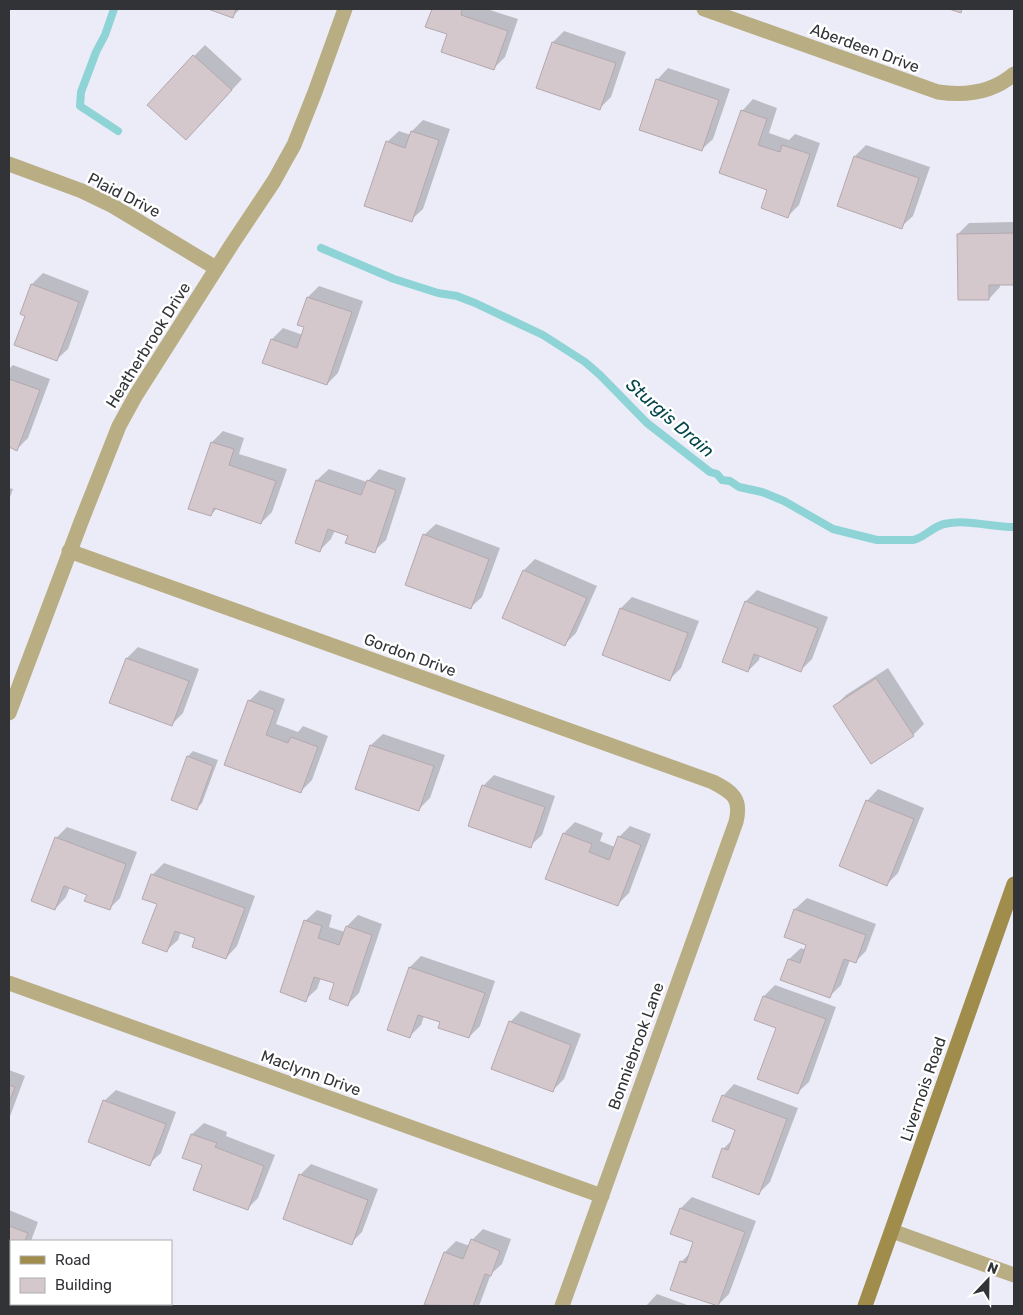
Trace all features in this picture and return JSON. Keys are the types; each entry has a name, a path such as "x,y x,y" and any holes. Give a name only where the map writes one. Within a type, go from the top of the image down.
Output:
{"main road":[{"name":"Livernois Road","path":"865,1306 1014,884"}],"street":[{"name":"Heatherbrook Drive","path":"9,713 69,551 119,426 216,268 274,181 294,145 345,9"},
{"name":"Aberdeen Drive","path":"704,9 938,92 954,95 975,93 990,89 1008,80 1014,74"},
{"name":"Plaid Drive","path":"9,164 82,191 113,206 216,268"},
{"name":"Gordon Drive","path":"69,551 713,782 726,789 736,798"},
{"name":"Bonniebrook Lane","path":"562,1306 736,822 738,812 736,798"},
{"name":"Maclynn Drive","path":"9,983 602,1196"},
{"path":"892,1231 1014,1274"}],"building":[{"path":"208,9 236,9 233,18"},
{"path":"432,9 462,9 461,15 508,31 494,70 441,52 447,34 425,27"},
{"path":"949,9 962,9 961,13"},
{"path":"552,42 616,63 600,110 536,88"},
{"path":"193,55 232,90 186,140 147,105"},
{"path":"656,79 719,100 702,151 639,130"},
{"path":"741,110 767,119 758,145 780,152 782,145 810,154 788,218 761,208 767,190 719,173"},
{"path":"411,131 439,140 412,222 364,206 386,141 405,148"},
{"path":"854,156 919,178 902,229 837,206"},
{"path":"1014,233 1014,285 989,285 989,300 958,300 957,234"},
{"path":"31,284 79,302 57,361 14,345 25,316 20,314"},
{"path":"307,297 352,312 327,385 262,363 271,339 297,348 304,327 297,325"},
{"path":"9,379 40,390 17,451 9,447"},
{"path":"211,442 234,449 229,465 276,481 261,524 214,508 211,516 188,509"},
{"path":"316,480 361,495 367,480 396,490 375,553 345,543 348,536 328,529 320,552 295,543"},
{"path":"423,534 489,559 471,609 405,585"},
{"path":"523,570 587,598 565,646 502,618"},
{"path":"745,601 818,628 801,672 754,654 748,672 722,662"},
{"path":"620,608 688,633 670,681 602,655"},
{"path":"126,658 189,681 172,726 109,703"},
{"path":"876,678 914,736 871,764 833,706"},
{"path":"248,700 275,710 266,735 288,743 291,737 318,747 301,793 224,765"},
{"path":"370,745 434,766 419,811 355,789"},
{"path":"187,756 213,766 197,810 171,800"},
{"path":"482,785 545,807 531,848 468,826"},
{"path":"866,800 914,819 887,886 839,866"},
{"path":"563,833 592,844 589,852 609,860 618,836 641,845 618,906 545,879"},
{"path":"55,837 126,864 110,910 84,901 87,895 64,886 55,910 31,901"},
{"path":"151,874 245,908 226,959 192,947 195,938 175,931 167,952 142,943 157,904 142,899"},
{"path":"794,909 866,935 856,963 844,959 830,998 780,980 788,959 800,963 806,945 784,937"},
{"path":"304,920 322,926 318,938 339,945 346,926 372,935 348,1006 329,999 334,983 314,977 306,1002 280,992"},
{"path":"409,967 485,993 469,1038 438,1028 440,1022 418,1015 410,1038 387,1030"},
{"path":"763,996 826,1019 798,1094 757,1079 776,1028 754,1020"},
{"path":"509,1021 571,1045 553,1092 491,1069"},
{"path":"9,1085 15,1087 9,1103"},
{"path":"722,1095 787,1119 759,1195 712,1177 722,1148 728,1150 735,1130 712,1121"},
{"path":"103,1100 166,1124 150,1166 88,1142"},
{"path":"191,1134 217,1143 215,1147 264,1166 248,1210 193,1190 202,1165 182,1158"},
{"path":"299,1174 368,1200 352,1245 283,1219"},
{"path":"680,1208 745,1232 718,1306 670,1290 680,1261 686,1263 693,1242 670,1234"},
{"path":"9,1226 28,1233 25,1240 10,1240 9,1285"},
{"path":"471,1239 500,1251 491,1276 485,1274 473,1306 424,1305 444,1252 463,1259"}],"waterway":[{"name":"Sturgis Drain","path":"114,9 81,92 80,106 118,131"},
{"name":"Sturgis Drain","path":"321,248 394,279 438,293 457,296 475,303 543,335 585,362 647,423 710,472 717,474 722,480 730,481 739,487 762,492 784,501 833,529 877,540 913,540 944,524 970,523 1014,527"}]}
